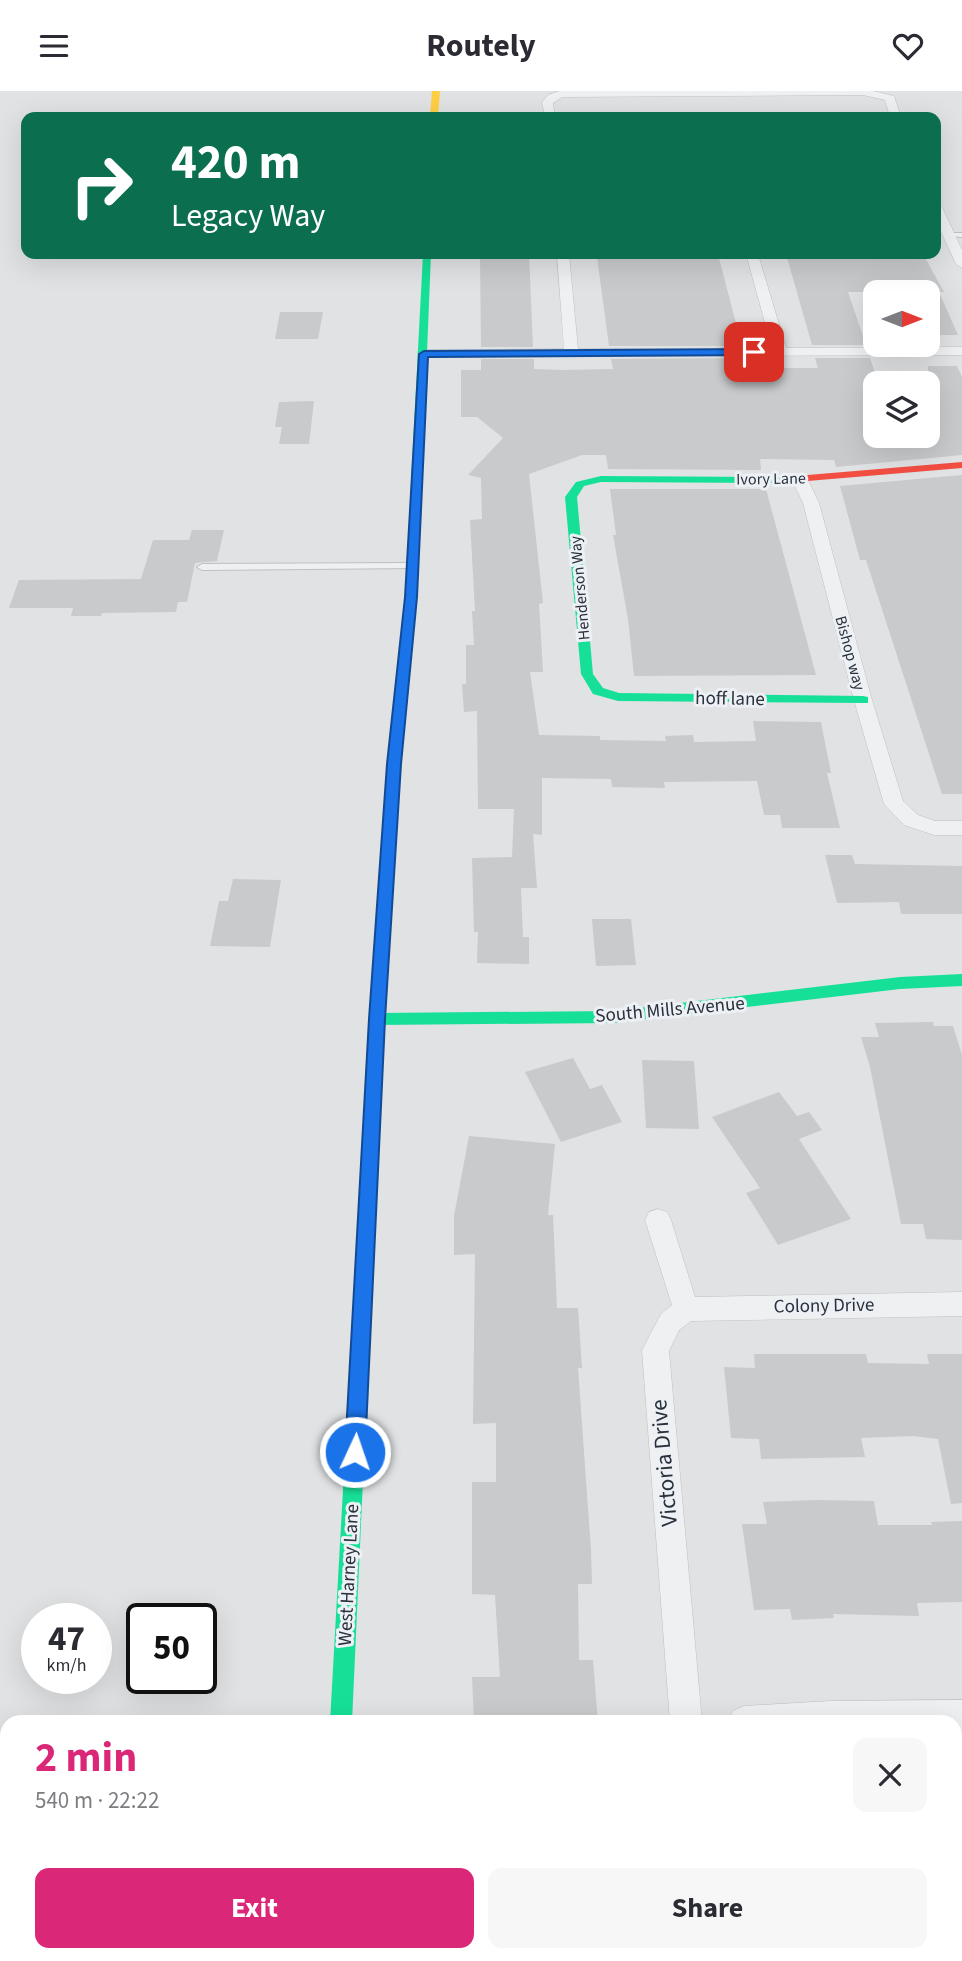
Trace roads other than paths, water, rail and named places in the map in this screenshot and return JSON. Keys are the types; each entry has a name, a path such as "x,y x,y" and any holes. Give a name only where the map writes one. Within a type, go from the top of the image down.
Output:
{"main road":[{"path":"434,112 436,91"},
{"name":"West Harney Lane","path":"341,1715 377,1019 394,764 412,566 427,259"},
{"name":"Ivory Lane","path":"580,484 601,479 800,479 962,465"},
{"name":"Henderson Way","path":"580,484 572,497 587,674 598,691"},
{"name":"hoff lane","path":"598,691 618,697 863,700"},
{"name":"South Mills Avenue","path":"377,1019 613,1017 900,983 962,980"}],"street":[{"path":"549,112 548,101 561,94 744,92 880,94 890,98 894,112"},
{"path":"941,215 955,235 962,264"},
{"path":"563,259 571,354"},
{"path":"753,259 780,352"},
{"path":"424,354 962,351"},
{"name":"Bishop way","path":"800,479 811,503 863,700 894,804 911,820 934,828 962,828"},
{"path":"658,1220 686,1309"},
{"name":"Colony Drive","path":"686,1309 962,1304"},
{"name":"Victoria Drive","path":"685,1715 655,1350 670,1322 686,1309"}],"lane":[{"path":"202,567 412,566"}]}
